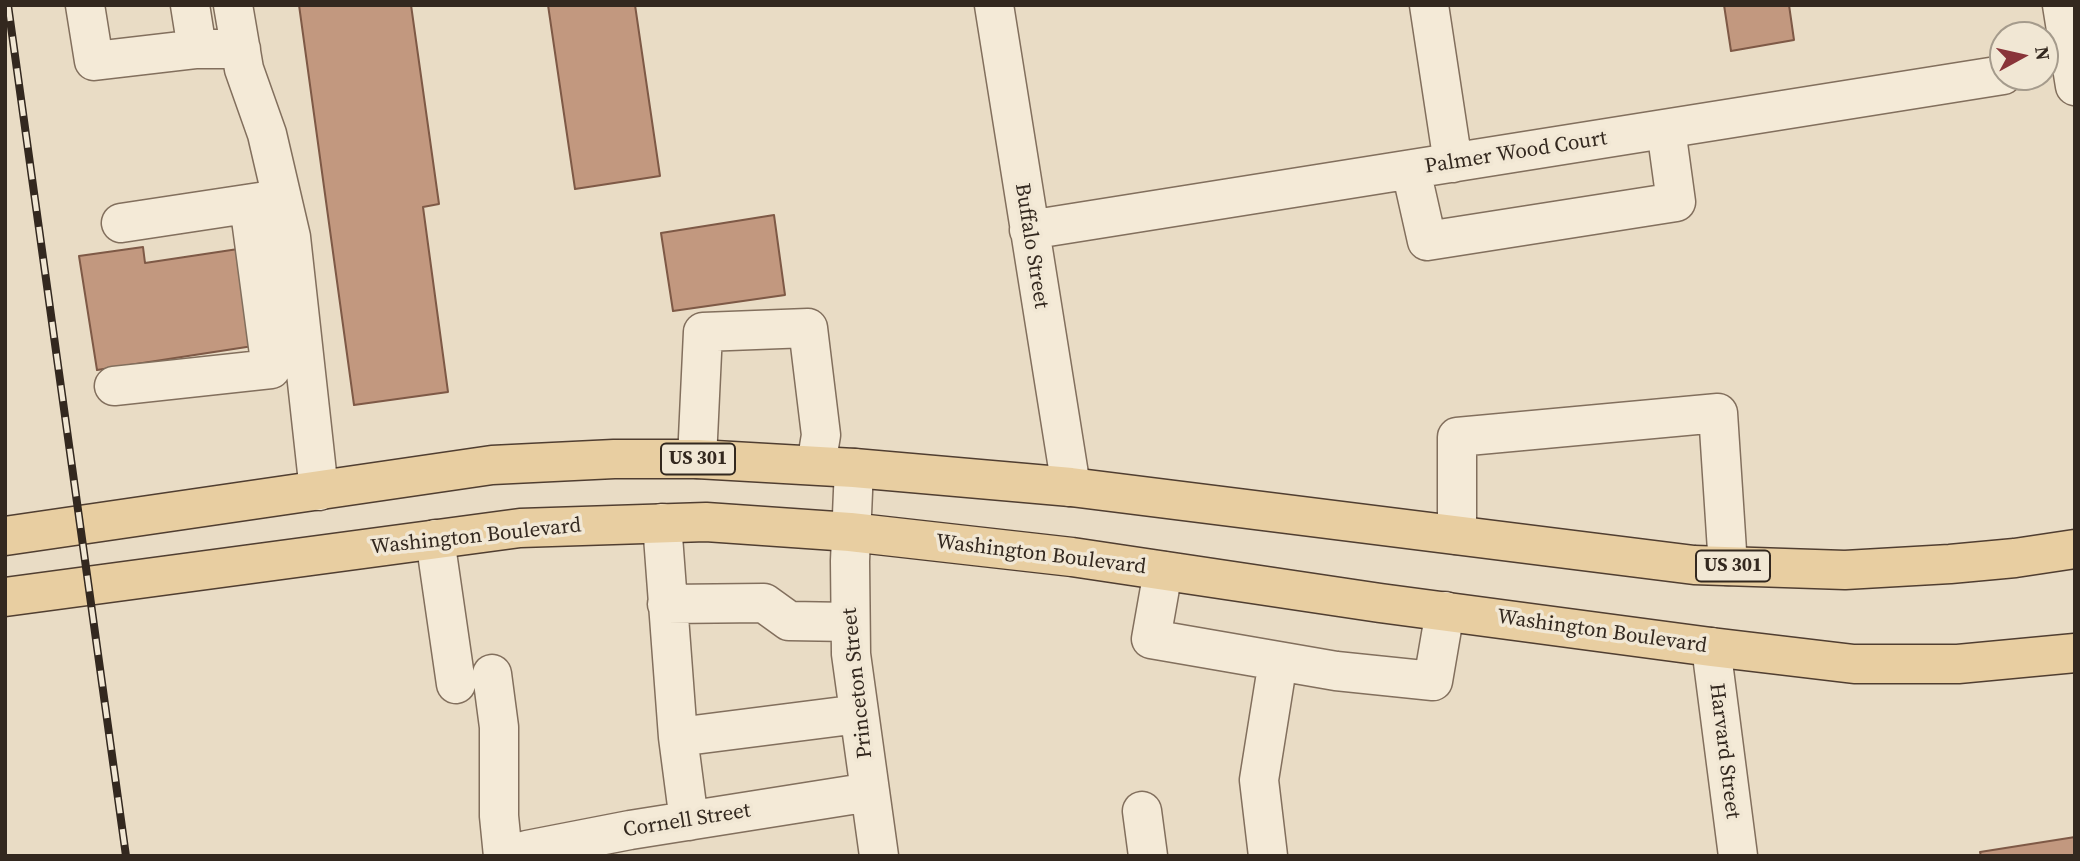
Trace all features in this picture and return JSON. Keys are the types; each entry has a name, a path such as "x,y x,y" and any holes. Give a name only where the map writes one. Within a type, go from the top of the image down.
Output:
{"main road":[{"name":"US 301","path":"5,536 492,465 614,459 697,459 816,465 1070,487 1694,565 1845,570 1950,564 2075,549"},
{"name":"Washington Boulevard","path":"5,597 520,528 706,522 850,532 1072,557 1445,611 1854,664 1958,664 2075,653"}],"street":[{"path":"85,5 94,61 197,49 241,49"},
{"path":"190,5 197,49"},
{"path":"233,5 244,69 267,134 266,201 291,237 287,366 319,491"},
{"name":"Buffalo Street","path":"994,5 1070,487"},
{"path":"1429,5 1453,163"},
{"path":"2062,5 2064,73"},
{"name":"Palmer Wood Court","path":"1029,230 1989,77"},
{"path":"1411,170 1427,241 1676,202 1666,129"},
{"path":"121,223 266,201"},
{"path":"697,459 703,332 808,328 821,435 816,465"},
{"path":"114,386 287,366"},
{"path":"1457,535 1457,437 1718,413 1728,566"},
{"name":"Princeton Street","path":"854,468 850,532 851,654 879,856"},
{"path":"662,523 678,737 689,821"},
{"path":"435,539 456,684"},
{"path":"1163,571 1152,639 1336,671 1433,681 1445,611"},
{"path":"667,604 764,603 789,621 850,622"},
{"name":"Harvard Street","path":"1711,647 1738,856"},
{"path":"1268,856 1259,780 1278,661"},
{"path":"492,674 499,727 499,816 516,854"},
{"path":"678,737 859,715"},
{"name":"Cornell Street","path":"516,854 632,843 689,821 870,792"},
{"path":"1142,811 1148,856"}],"building":[{"path":"299,5 411,5 439,204 423,207 448,392 354,405"},
{"path":"548,5 635,5 660,176 575,189"},
{"path":"1724,5 1789,5 1794,40 1731,51"},
{"path":"774,215 785,295 673,311 661,233"},
{"path":"143,247 145,263 238,249 253,346 97,370 79,256"},
{"path":"2075,837 2075,856 1981,856 1980,852"}],"railway":[{"path":"8,5 126,856"}]}
